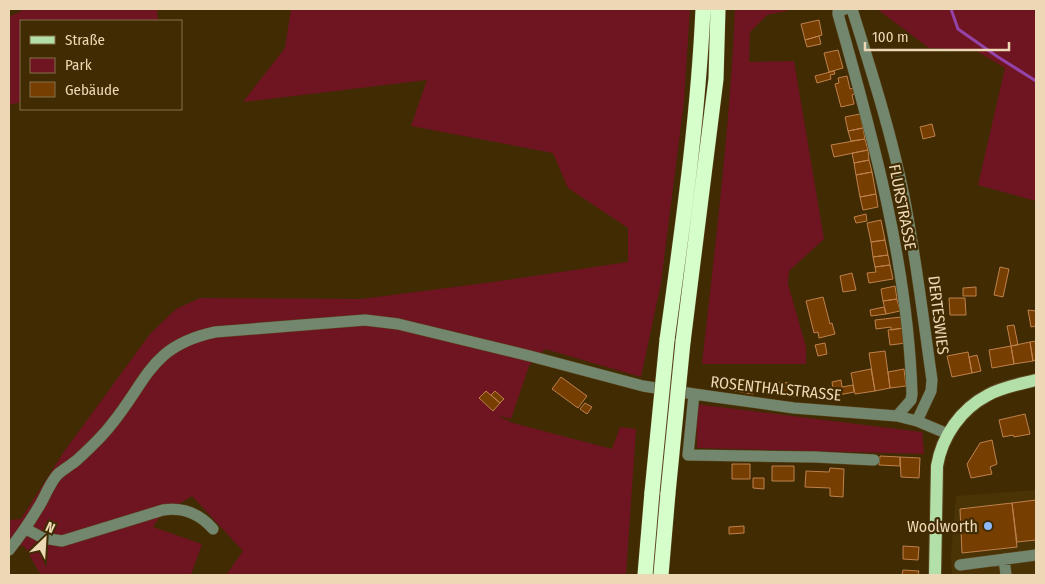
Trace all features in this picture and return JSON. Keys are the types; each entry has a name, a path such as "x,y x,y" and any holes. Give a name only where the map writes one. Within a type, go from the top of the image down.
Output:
{"highway":[{"path":"646,575 667,340 695,126 703,9"},
{"path":"661,575 683,342 716,79 718,9"}],"main road":[{"path":"935,575 937,466 940,450 948,434 957,420 973,405 988,395 1008,387 1036,380"}],"street":[{"name":"FLURSTRASSE","path":"845,9 838,12 838,14 878,162 906,316 912,394 910,400 897,416"},
{"name":"DERTESWIES","path":"852,9 894,151 917,267 932,380 930,391 917,421"},
{"path":"9,550 26,528 58,474 75,462 98,441 113,423 142,379 162,355 180,342 196,336 215,332 365,320 398,324 643,386 694,394"},
{"name":"ROSENTHALSTRASSE","path":"874,460 688,455 694,394 794,408 897,416 917,421 948,434"},
{"path":"26,528 42,538 62,541 174,508 188,510 200,516 213,529"},
{"path":"960,564 1036,555"},
{"path":"1004,559 1006,575"}],"shaded area":[{"path":"1036,490 1036,575 952,575 951,555 956,496"}],"green space":[{"path":"25,9 157,9 158,20 20,20 20,102 9,105 9,17"},
{"path":"291,9 690,9 684,101 661,283 641,377 545,349 529,366 511,419 496,415 513,423 612,449 620,427 636,429 626,575 226,575 243,551 192,496 161,515 153,527 202,544 191,575 41,575 24,546 9,545 9,520 21,519 63,453 150,334 176,309 200,298 361,299 628,262 628,228 568,188 553,153 411,126 427,80 243,102 285,48"},
{"path":"735,9 791,9 767,15 750,32 749,62 794,61 824,239 789,271 788,284 806,347 806,364 702,364 726,143"},
{"path":"877,9 1036,9 1036,201 978,185 1005,68 975,50 929,48"},
{"path":"696,404 922,432 924,454 697,448"}],"building":[{"path":"819,20 822,35 805,40 801,24"},
{"path":"819,36 821,44 807,47 805,40"},
{"path":"838,50 843,68 829,72 824,53"},
{"path":"834,71 835,74 830,75 831,79 817,83 815,76"},
{"path":"847,76 850,89 854,88 855,94 852,95 854,104 841,107 835,84 839,83 838,78"},
{"path":"860,114 863,128 848,131 845,117"},
{"path":"932,124 935,136 923,139 920,127"},
{"path":"863,128 865,139 851,141 848,131"},
{"path":"865,139 868,150 834,157 831,145"},
{"path":"868,150 869,160 854,163 852,153"},
{"path":"869,160 872,172 856,175 854,163"},
{"path":"872,172 876,194 860,197 856,175"},
{"path":"876,194 878,207 863,210 860,197"},
{"path":"866,214 867,221 856,223 854,217"},
{"path":"881,220 885,240 871,242 867,223"},
{"path":"885,240 888,255 873,257 871,242"},
{"path":"888,255 890,265 875,267 873,257"},
{"path":"890,265 893,279 869,283 867,273 876,272 875,267"},
{"path":"1000,267 1009,269 1003,297 994,295"},
{"path":"852,273 856,290 843,292 840,276"},
{"path":"895,286 897,299 883,301 881,289"},
{"path":"976,287 976,296 963,296 963,288"},
{"path":"823,297 830,324 832,323 835,334 819,338 818,332 814,333 806,301"},
{"path":"949,298 965,298 966,315 950,315"},
{"path":"897,299 900,311 886,314 883,301"},
{"path":"884,307 886,314 871,316 870,310"},
{"path":"1028,310 1036,311 1036,326 1031,327"},
{"path":"901,317 903,328 891,330 891,327 876,329 875,320"},
{"path":"1014,325 1018,345 1011,346 1007,326"},
{"path":"904,328 906,343 890,345 888,330"},
{"path":"1036,341 1036,360 1033,361 1030,342"},
{"path":"1030,342 1033,361 1014,364 1011,346"},
{"path":"825,343 827,354 818,356 815,345"},
{"path":"1011,346 1014,364 992,368 989,350"},
{"path":"885,351 890,388 875,391 869,353"},
{"path":"968,352 972,373 952,377 947,356"},
{"path":"977,355 981,371 972,373 969,357"},
{"path":"871,369 875,391 855,394 851,373"},
{"path":"904,369 906,386 890,388 888,372"},
{"path":"561,377 587,396 578,408 552,389"},
{"path":"841,380 842,387 853,385 854,392 834,396 832,382"},
{"path":"736,381 754,383 753,394 735,391"},
{"path":"774,382 789,383 788,396 777,395 777,390 773,390"},
{"path":"789,383 800,384 799,397 788,396"},
{"path":"486,391 500,403 493,411 479,398"},
{"path":"495,391 504,399 500,403 491,395"},
{"path":"585,403 592,407 587,414 580,409"},
{"path":"1025,414 1030,434 1003,437 999,420"},
{"path":"992,440 997,464 990,467 992,474 971,478 967,464 980,443"},
{"path":"880,456 900,457 900,466 879,465"},
{"path":"900,457 920,458 919,478 901,477"},
{"path":"732,464 750,464 750,479 732,479"},
{"path":"772,466 794,466 794,481 772,481"},
{"path":"830,468 844,469 843,497 830,496 830,488 805,487 806,471 829,472"},
{"path":"753,478 764,478 764,489 753,488"},
{"path":"1036,500 1036,540 1017,542 1012,503"},
{"name":"Woolworth","path":"1012,503 1017,547 962,553 960,509"},
{"path":"744,526 744,533 729,534 729,527"},
{"path":"903,546 919,547 918,560 903,559"},
{"path":"903,570 919,571 918,575 902,575"}],"waterway":[{"path":"951,9 958,29 1036,81"}],"place":[{"name":"Woolworth","path":"988,526"}]}
